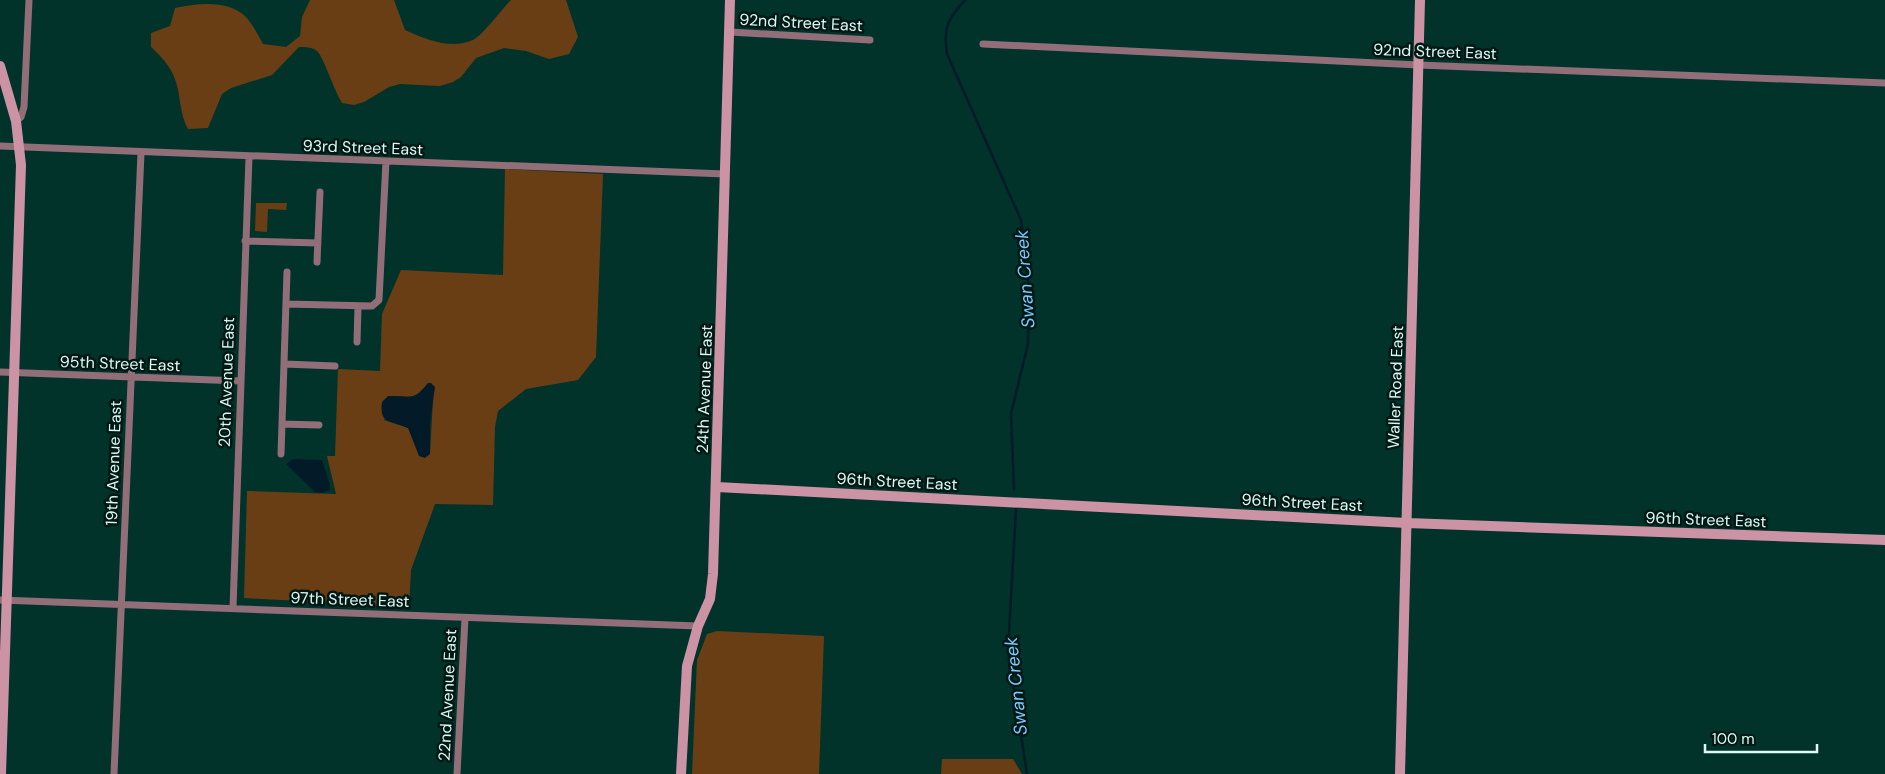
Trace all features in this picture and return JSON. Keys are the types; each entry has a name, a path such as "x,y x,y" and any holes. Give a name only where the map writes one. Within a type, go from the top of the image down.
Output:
{"street":[{"path":"16,121 21,117 24,107 29,0"},
{"name":"24th Avenue East","path":"681,774 687,666 698,626 710,599 717,488 730,0"},
{"name":"Waller Road East","path":"1400,774 1420,0"},
{"name":"92nd Street East","path":"730,32 870,40"},
{"name":"92nd Street East","path":"983,44 1419,65 1885,83"},
{"path":"0,66 16,121 20,147 16,372 4,600 1,774"},
{"name":"93rd Street East","path":"0,146 141,153 725,174"},
{"name":"19th Avenue East","path":"114,774 141,153"},
{"name":"20th Avenue East","path":"232,608 249,157"},
{"path":"286,304 372,306 380,296 386,161"},
{"path":"317,262 320,192"},
{"path":"245,241 318,243"},
{"path":"281,454 288,272"},
{"path":"357,342 358,306"},
{"path":"284,364 335,366"},
{"name":"95th Street East","path":"0,372 240,381"},
{"path":"282,424 319,425"},
{"name":"96th Street East","path":"717,488 1407,523 1885,540"},
{"name":"97th Street East","path":"4,600 698,626"},
{"name":"22nd Avenue East","path":"457,774 465,618"}],"shaded area":[{"path":"310,0 394,0 405,30 430,40 456,44 465,43 477,37 511,0 566,0 578,37 569,54 549,59 526,51 504,48 476,58 461,77 453,82 440,86 400,84 389,87 364,102 354,105 342,103 318,52 312,48 299,47 272,75 231,88 222,94 208,128 188,129 183,117 175,79 165,62 151,47 151,33 170,26 175,8 213,4 231,8 246,17 263,44 286,47 300,36 302,17"},
{"path":"505,169 603,174 596,357 578,380 526,389 498,411 495,427 493,505 435,504 411,570 409,607 244,598 247,491 336,494 327,456 335,456 338,369 380,371 382,314 401,270 503,275","holes":["428,383 433,400 430,454 408,428 384,420 398,396 408,397 415,395"]},
{"path":"256,203 287,203 286,210 268,209 267,232 255,231"},
{"path":"717,631 824,636 819,774 692,774 697,660 707,634"},
{"path":"942,759 1013,759 1022,774 941,774"}],"water":[{"path":"428,383 435,387 430,422 430,454 425,458 419,456 408,428 384,418 382,415 382,402 388,396 415,396"},
{"path":"293,459 322,460 330,490 322,493 315,492 286,464"}],"waterway":[{"name":"Swan Creek","path":"965,0 948,24 946,30 947,54 1021,220 1029,289 1028,344 1011,414 1014,489"},
{"name":"Swan Creek","path":"1016,509 1008,651 1027,774"}]}
